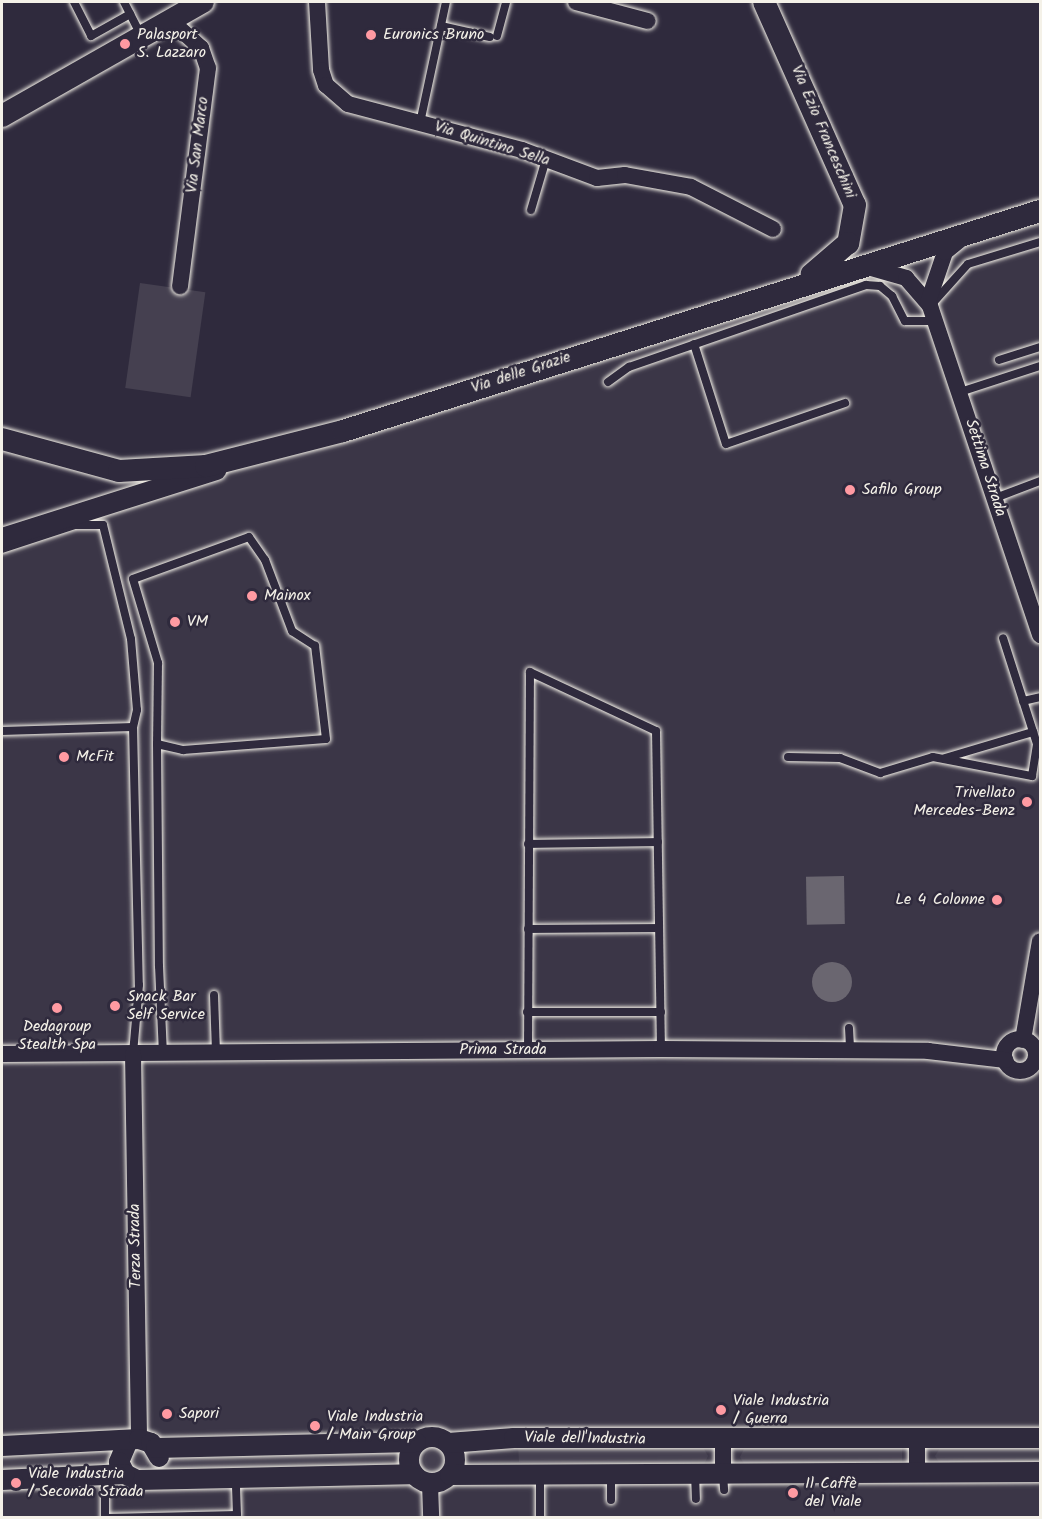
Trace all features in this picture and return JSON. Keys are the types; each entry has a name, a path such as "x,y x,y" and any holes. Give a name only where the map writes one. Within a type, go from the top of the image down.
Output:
{"main road":[{"path":"2,116 204,2"},
{"name":"Via Ezio Franceschini","path":"764,2 848,185 856,213 848,243 801,282"},
{"name":"Via delle Grazie","path":"282,447 801,282 1041,211"},
{"path":"2,439 50,456 147,473 282,447"}],"street":[{"name":"Via Quintino Sella","path":"317,2 326,86 348,104 546,159 597,178 625,175 691,187 774,229"},
{"path":"576,2 648,21"},
{"name":"Via San Marco","path":"170,20 201,48 208,68 180,285"},
{"path":"931,310 945,252 978,229"},
{"name":"Settima Strada","path":"853,267 888,269 906,278 931,310 1041,635"},
{"name":"Via delle Grazie","path":"4,545 282,447"},
{"path":"1005,1060 1008,1045 1023,1040 1041,941"},
{"name":"Prima Strada","path":"2,1054 661,1049 850,1050 928,1051 1005,1060 1016,1070 1036,1067 1034,1049 1023,1040"},
{"name":"Terza Strada","path":"133,1054 141,1443"},
{"name":"Viale dell'Industria","path":"2,1446 416,1442 429,1437 448,1443 514,1438 723,1441 1041,1438"},
{"path":"917,1439 917,1472"},
{"path":"723,1441 724,1482"},
{"path":"412,1474 408,1461 416,1442"},
{"path":"125,1474 118,1461 141,1443 159,1463 150,1476"},
{"path":"448,1443 455,1459 450,1474"},
{"name":"Viale dell'Industria","path":"430,1484 450,1474 695,1473 724,1482 917,1472 1041,1472"},
{"path":"2,1480 125,1474 137,1480 150,1476 412,1474 430,1484 431,1518"}],"lane":[{"path":"74,2 91,36 130,14"},
{"path":"124,2 141,36"},
{"path":"420,123 446,2"},
{"path":"441,26 494,36 506,2"},
{"path":"531,210 546,159"},
{"path":"608,382 629,367 866,285 880,286 892,296 905,321 931,310 968,264 1041,242"},
{"path":"694,344 726,444 845,403"},
{"path":"999,360 1041,347"},
{"path":"960,392 1041,366"},
{"path":"995,498 1041,481"},
{"path":"4,545 75,525 103,525 131,639 137,710 133,727 139,1034 133,1054"},
{"path":"157,744 183,750 326,739 315,646 292,631 265,560 249,537 133,579 158,663 157,744 163,1053"},
{"path":"943,759 1032,776 1037,744 1003,638"},
{"path":"528,1050 530,672 656,731 661,1049"},
{"path":"1023,701 1041,697"},
{"path":"2,731 133,727"},
{"path":"788,757 840,758 880,773 943,759 1033,732"},
{"path":"528,844 658,842"},
{"path":"528,929 659,928"},
{"path":"214,995 216,1053"},
{"path":"527,1012 661,1012"},
{"path":"849,1028 850,1050"},
{"path":"695,1473 696,1499"},
{"path":"540,1474 540,1518"},
{"path":"610,1474 611,1500"},
{"path":"105,1475 106,1518 237,1516 236,1476"}],"shaded area":[{"path":"1040,220 1040,1517 2,1517 2,539"},
{"path":"140,283 205,292 191,397 125,388"},
{"path":"844,876 845,924 807,925 806,877"},
{"path":"832,962 846,968 852,982 846,996 832,1002 818,996 812,982 818,968"},
{"path":"518,1445 704,1449 708,1456 704,1465 519,1462"},
{"path":"1040,1446 1040,1462 940,1464 935,1456 940,1448"},
{"path":"902,1447 902,1463 745,1465 740,1457 744,1449"},
{"path":"109,1448 110,1466 3,1472 2,1454"},
{"path":"139,1450 146,1453 149,1460 146,1467 139,1470 132,1467 129,1460 132,1453"},
{"path":"403,1450 400,1464 377,1468 165,1470 167,1456"},
{"path":"430,1450 438,1450 444,1456 444,1464 438,1470 430,1470 424,1464 424,1456"}],"place":[{"name":"Euronics Bruno","path":"371,35"},
{"name":"Palasport S. Lazzaro","path":"125,44"},
{"name":"Safilo Group","path":"850,490"},
{"name":"Mainox","path":"252,596"},
{"name":"VM","path":"175,622"},
{"name":"McFit","path":"64,757"},
{"name":"Trivellato Mercedes-Benz","path":"1027,802"},
{"name":"Le 4 Colonne","path":"997,900"},
{"name":"Snack Bar Self Service","path":"115,1006"},
{"name":"Dedagroup Stealth Spa","path":"57,1008"},
{"name":"Viale Industria / Guerra","path":"721,1410"},
{"name":"Sapori","path":"167,1414"},
{"name":"Viale Industria / Main Group","path":"315,1426"},
{"name":"Viale Industria / Seconda Strada","path":"16,1483"},
{"name":"Il Caffè del Viale","path":"793,1493"}]}
